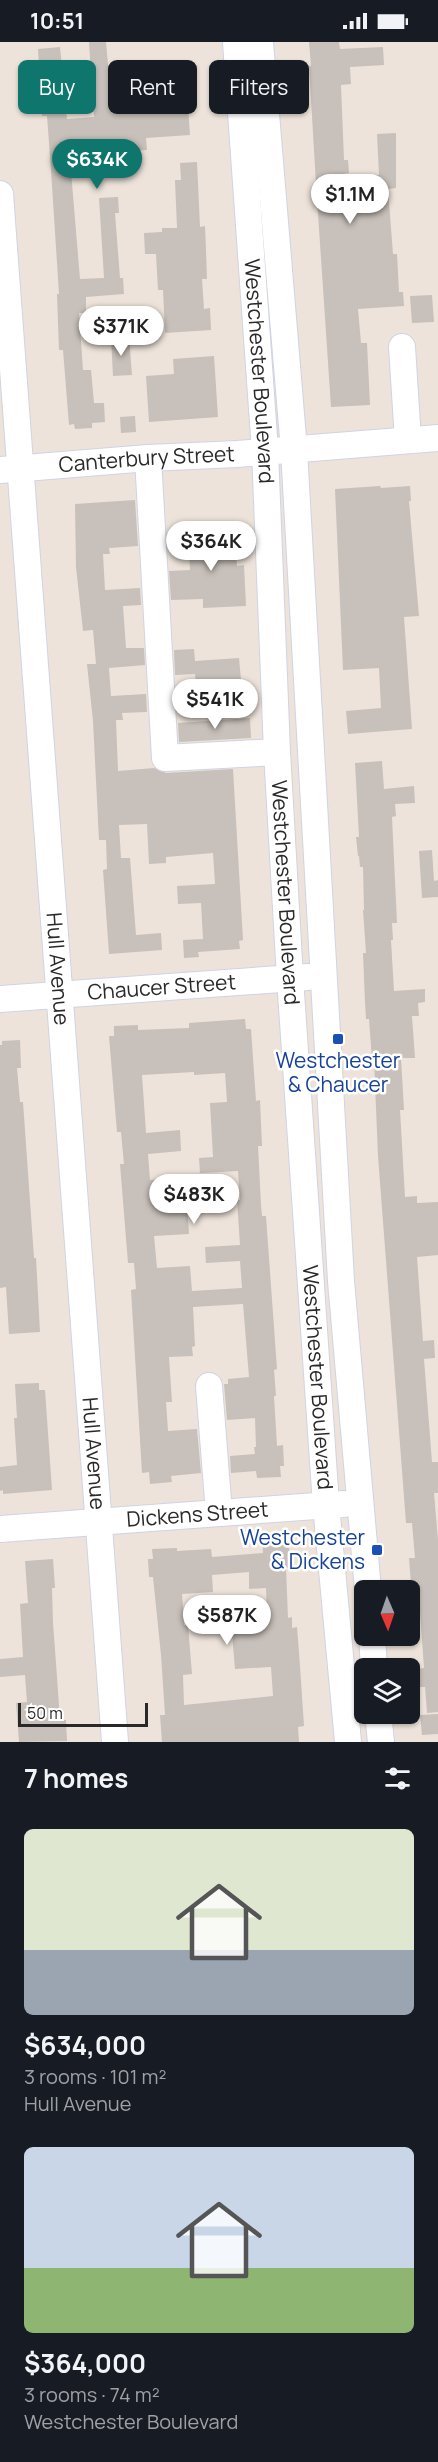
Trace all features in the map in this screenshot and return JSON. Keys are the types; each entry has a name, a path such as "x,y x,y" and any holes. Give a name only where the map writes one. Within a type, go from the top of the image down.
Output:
{"street":[{"name":"Westchester Boulevard","path":"236,42 265,451 277,752 290,978 326,1505 348,1742"},
{"name":"Westchester Boulevard","path":"260,42 294,450 341,1281 367,1580"},
{"name":"Hull Avenue","path":"0,194 10,469 58,995 115,1742"},
{"path":"402,347 408,440"},
{"name":"Canterbury Street","path":"10,469 438,438"},
{"path":"148,458 165,759 277,752"},
{"name":"Chaucer Street","path":"0,999 324,976"},
{"path":"209,1386 219,1513"},
{"name":"Dickens Street","path":"0,1529 360,1503"},
{"path":"379,1724 381,1742"}],"building":[{"path":"89,42 106,42 108,114 189,114 190,135 146,138 147,150 113,152 115,169 71,171 80,279 104,278 99,198 118,197 119,213 115,213 120,278 123,278 124,294 86,297 86,313 79,313 83,370 91,370 94,403 104,403 105,422 92,423 92,428 75,429 74,424 69,425 63,350 59,350 57,294 59,294 51,170 47,116 42,116 42,114 67,114 67,119 94,117 94,114 96,114 96,60 90,60"},
{"path":"309,42 339,42 340,49 383,47 384,65 350,67 351,84 341,85 344,160 348,160 349,173 343,174 345,200 375,199 374,175 379,175 377,134 396,133 396,188 388,189 393,254 397,254 399,292 403,292 404,306 358,309 361,343 367,343 370,405 331,407 309,66 311,66"},
{"path":"60,47 61,60 39,60 38,49"},
{"path":"197,162 200,227 205,226 207,279 202,279 204,309 210,308 211,330 165,333 163,290 158,290 156,254 145,254 144,233 162,232 162,228 177,228 175,180 181,180 180,163"},
{"path":"432,295 434,322 412,323 410,296"},
{"path":"129,337 132,375 113,376 111,338"},
{"path":"214,356 218,417 149,422 146,376 174,374 173,359"},
{"path":"135,416 136,432 121,433 120,417"},
{"path":"380,486 381,488 410,486 411,501 409,501 419,616 404,617 412,729 348,734 346,711 381,708 379,668 343,670 335,489"},
{"path":"135,500 138,546 109,548 110,554 103,554 105,590 140,588 141,605 123,606 126,648 144,648 145,665 109,668 111,696 146,694 147,712 122,713 123,720 116,720 118,771 154,768 166,773 233,769 243,940 239,941 240,949 198,952 199,957 184,958 183,940 203,939 201,903 178,904 177,886 215,884 213,853 166,857 166,863 149,864 147,824 119,825 121,858 130,858 136,935 161,933 162,950 109,954 103,870 107,869 106,840 99,840 93,721 87,664 96,664 93,630 83,631 76,567 75,504"},
{"path":"235,530 237,566 244,565 246,606 203,608 203,599 171,600 169,571 190,570 188,532"},
{"path":"194,649 195,661 239,658 241,680 196,683 195,674 175,675 174,650"},
{"path":"250,718 251,738 179,742 178,723"},
{"path":"382,761 384,789 414,786 415,803 395,804 396,816 392,817 397,923 392,923 393,940 391,940 394,991 425,989 425,1002 418,1003 419,1016 412,1016 415,1058 401,1058 404,1110 400,1110 405,1197 417,1196 417,1203 438,1202 438,1255 417,1257 423,1341 434,1340 435,1358 424,1359 432,1462 438,1462 438,1493 434,1493 438,1540 438,1712 427,1713 425,1687 420,1687 420,1669 424,1668 420,1580 411,1580 409,1558 415,1558 412,1523 406,1523 378,1156 374,1060 372,1060 369,1019 366,1019 363,867 360,867 356,837 359,837 355,763"},
{"path":"432,850 434,881 438,880 438,897 422,898 419,851"},
{"path":"245,1019 246,1029 251,1029 256,1101 260,1100 262,1146 258,1146 261,1205 262,1216 266,1216 277,1369 274,1370 276,1396 274,1396 277,1446 283,1445 284,1466 280,1466 281,1477 257,1478 256,1471 231,1473 230,1456 255,1454 254,1447 256,1447 255,1418 227,1420 224,1384 228,1384 228,1379 249,1377 243,1304 193,1307 195,1346 192,1347 193,1356 169,1357 172,1402 166,1402 168,1431 197,1429 201,1473 171,1476 172,1482 150,1484 149,1472 142,1473 131,1290 136,1289 134,1263 128,1263 120,1164 124,1164 121,1132 117,1132 109,1036 114,1036 114,1026 138,1025 138,1030 189,1028 189,1023","holes":["194,1072 194,1075 225,1073 227,1102 210,1103 213,1157 199,1158 200,1173 238,1171 240,1245 205,1247 206,1263 240,1261 242,1288 192,1291 190,1266 157,1268 154,1236 189,1234 187,1203 184,1177 150,1180 148,1154 181,1151 180,1130 146,1133 142,1075"]},
{"path":"20,1040 21,1068 17,1068 20,1102 23,1102 40,1332 9,1334 6,1287 0,1288 0,1045 2,1041"},
{"path":"39,1383 39,1390 45,1390 52,1490 3,1494 3,1490 0,1491 0,1467 17,1465 14,1418 17,1418 15,1384"},
{"path":"284,1540 284,1546 288,1546 290,1551 291,1568 286,1568 288,1618 292,1617 292,1628 297,1627 304,1726 298,1727 299,1742 162,1742 160,1715 165,1715 161,1655 153,1577 149,1577 148,1559 153,1559 152,1549 177,1548 177,1551 211,1549 212,1557 263,1553 262,1541","holes":["249,1572 249,1589 266,1588 267,1615 233,1617 234,1622 231,1622 235,1669 271,1667 273,1696 184,1705 183,1675 192,1674 188,1625 184,1625 182,1594 213,1592 212,1575"]},
{"path":"53,1559 55,1588 52,1588 53,1623 60,1720 66,1720 67,1741 19,1742 16,1703 27,1702 25,1675 0,1677 0,1659 23,1657 20,1604 28,1603 25,1561"},
{"path":"438,1714 438,1734 422,1735 420,1715"}],"place":[{"name":"Westchester & Chaucer","path":"338,1039"},
{"name":"Westchester & Dickens","path":"377,1550"}]}
